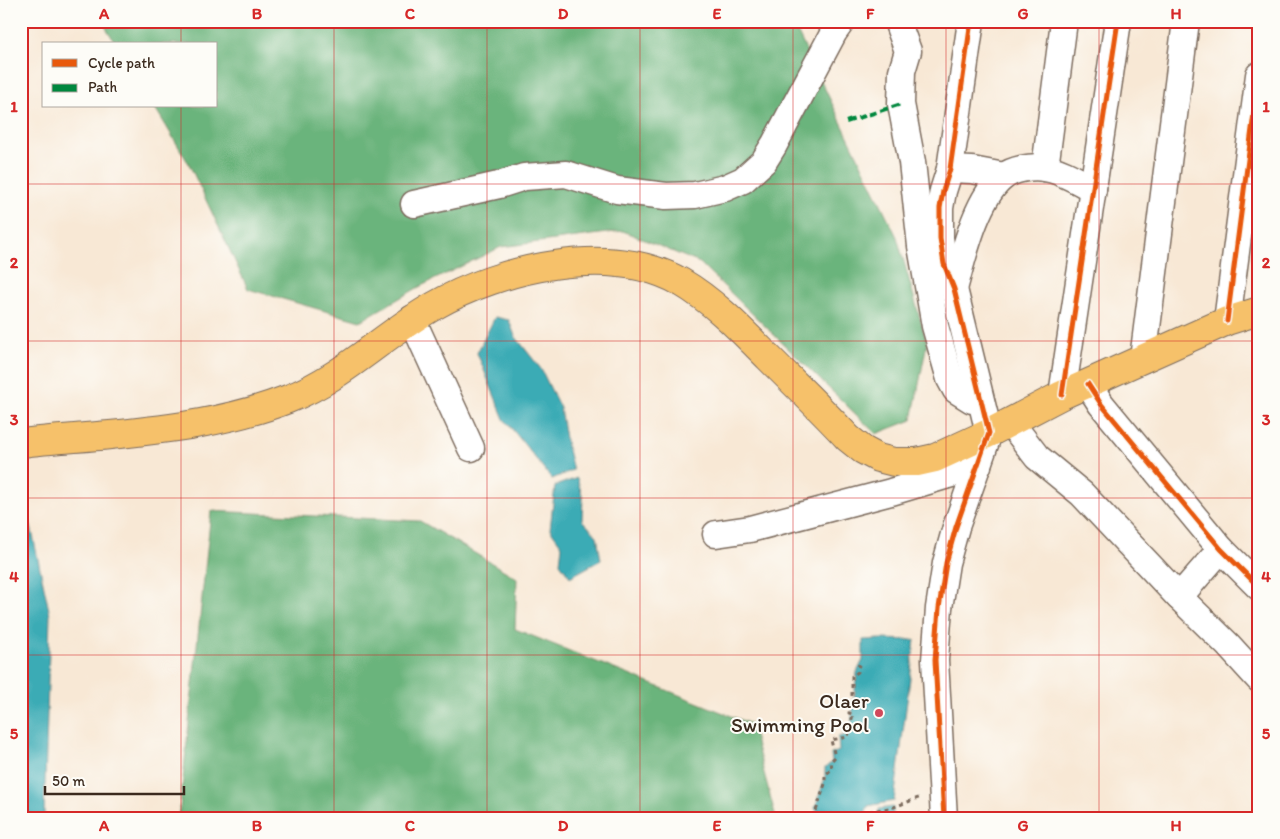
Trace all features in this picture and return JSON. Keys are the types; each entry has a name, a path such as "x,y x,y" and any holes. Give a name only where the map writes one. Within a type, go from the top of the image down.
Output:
{"main road":[{"path":"24,443 110,435 233,417 288,399 324,382 412,319 466,289 541,267 574,263 634,265 657,271 680,282 728,316 848,438 863,450 878,458 894,462 918,462 935,458 1062,395 1226,322 1259,310"}],"street":[{"path":"414,204 499,185 524,177 546,175 566,174 617,190 666,196 695,194 725,188 743,180 764,161 834,32 842,21"},
{"path":"897,21 908,51 902,71 900,104 912,162 921,246 935,326 950,379 956,390 972,400 980,400"},
{"path":"971,21 950,169 940,208 940,238 944,264 954,289 980,400 1000,427 1082,494 1259,679"},
{"path":"1045,168 1064,21"},
{"path":"1062,395 1118,21"},
{"path":"1143,359 1186,21"},
{"path":"1226,322 1259,75"},
{"path":"954,289 966,246 981,207 988,194 1004,176 1019,170 1045,168 1093,189"},
{"path":"950,169 972,170 1004,176"},
{"path":"412,319 471,448"},
{"path":"1088,384 1101,404 1221,549 1259,587"},
{"path":"944,818 936,660 939,608 946,563 956,527 978,466 1000,427"},
{"path":"716,534 750,529 891,492 978,466"},
{"path":"1179,597 1221,549"}],"path":[{"path":"817,818 814,814 825,784 825,775 832,769 831,760 835,757 831,740 848,737 853,714 849,713 850,707 854,706 855,699 852,696 852,676 858,672 859,664"},
{"path":"866,818 868,812 894,807 942,790"}],"green space":[{"path":"102,21 792,21 897,237 927,343 912,420 876,434 700,263 623,231 501,247 419,287 360,321 248,289 189,164 155,108 218,108 218,42 115,42"},
{"path":"211,511 420,521 517,578 515,629 751,724 776,818 179,818"}],"water":[{"path":"21,21 28,21 21,87"},
{"path":"495,317 509,320 515,336 541,369 560,408 573,470 552,479 504,419 477,353"},
{"path":"577,478 583,498 582,520 597,536 601,560 570,577 560,563 562,546 550,529 555,486"},
{"path":"21,480 50,615 44,818 21,818"},
{"name":"Olaer Swimming Pool","path":"863,640 915,640 894,801 868,806 864,818 821,818 815,808 825,778 825,768 832,762 831,754 839,751 838,737 850,734 857,672 863,660"},
{"path":"893,807 893,818 877,818 879,809"}],"marked path":[{"path":"846,122 901,104"}],"cycle path":[{"path":"944,818 935,660 939,608 946,563 956,527 989,433 954,289 944,264 940,238 940,208 950,169 971,21"},
{"path":"1062,395 1118,21"},
{"path":"1227,321 1259,75"},
{"path":"1088,384 1101,404 1221,549 1259,587"}],"place":[{"name":"Olaer Swimming Pool","path":"879,713"}]}
